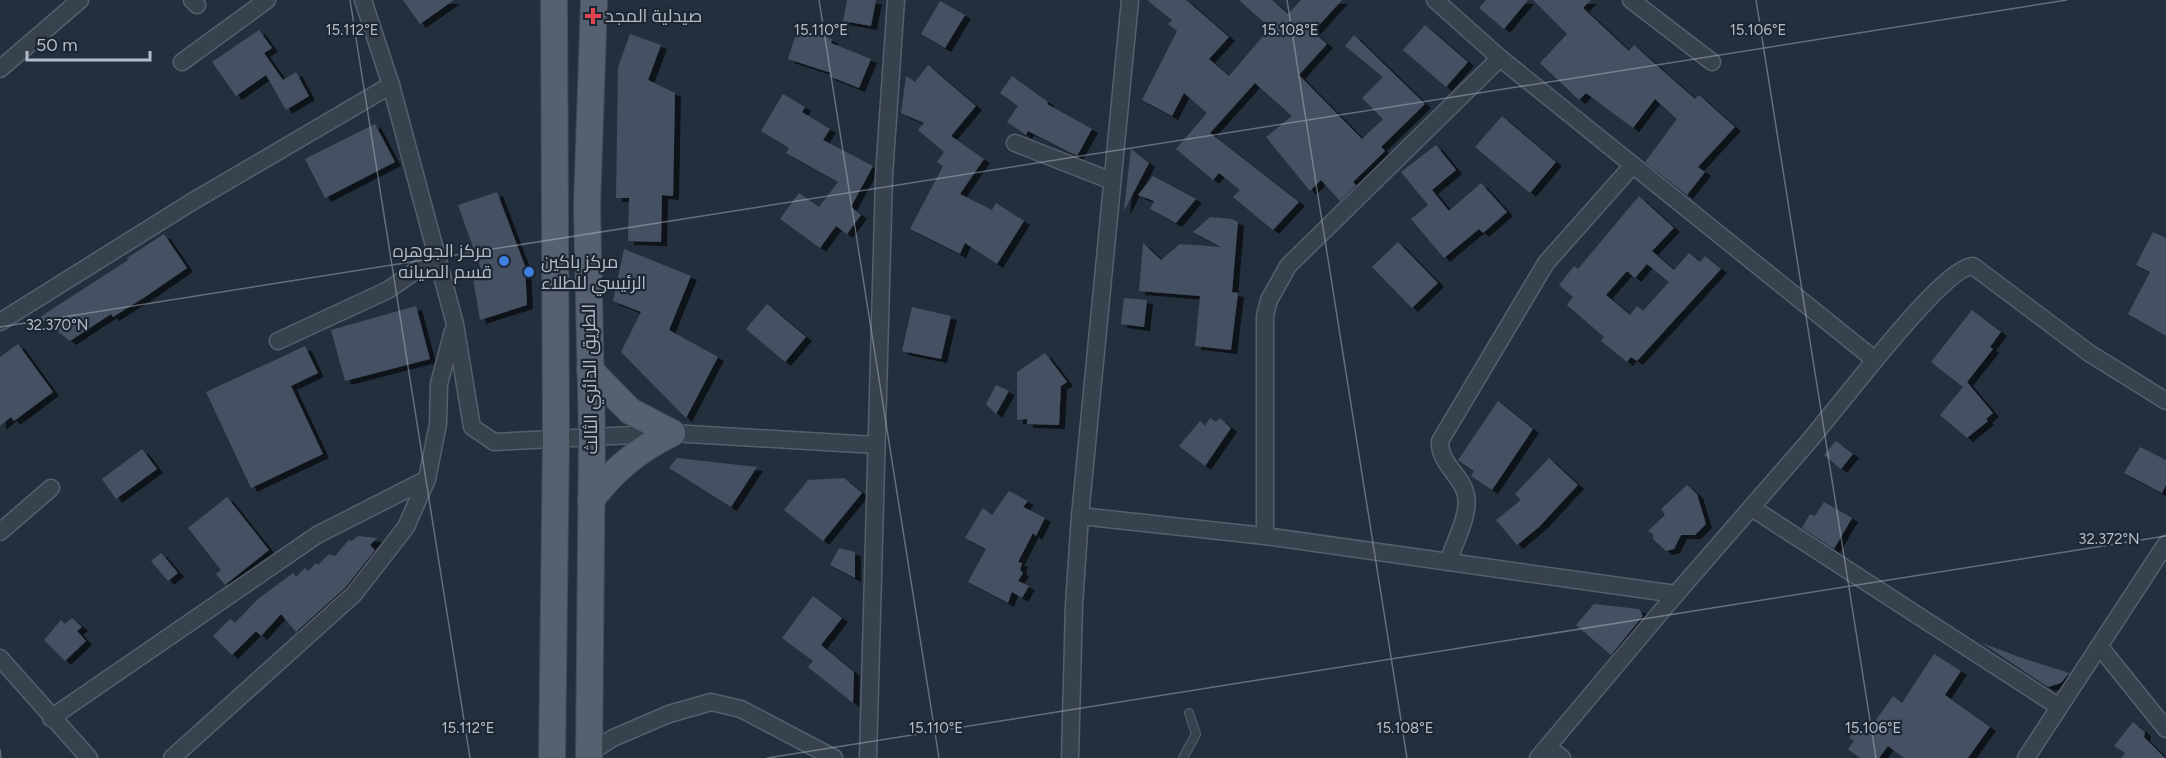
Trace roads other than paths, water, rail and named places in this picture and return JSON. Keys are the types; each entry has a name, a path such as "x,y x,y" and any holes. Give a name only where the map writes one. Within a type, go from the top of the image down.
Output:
{"main road":[{"name":"الطريق الدائري الثالث","path":"552,758 556,439 554,0"},
{"name":"الطريق الدائري الثالث","path":"589,755 592,436 587,206 594,0"},
{"path":"590,370 630,411 672,433"},
{"path":"591,500 618,467 634,454 672,433"}],"street":[{"path":"0,69 80,0"},
{"path":"182,62 267,0"},
{"path":"363,0 391,85 455,324 472,427 494,442 672,433 875,445"},
{"path":"868,758 884,176 896,0"},
{"path":"1070,758 1074,605 1080,516 1130,0"},
{"path":"1435,0 1500,58 1875,360"},
{"path":"1631,0 1712,62"},
{"path":"1265,536 1264,334 1269,300 1288,266 1500,58"},
{"path":"0,322 190,203 391,85"},
{"path":"1015,143 1112,181"},
{"path":"1448,562 1466,509 1467,497 1464,487 1445,460 1440,449 1440,441 1546,263 1633,165"},
{"path":"278,341 388,290 437,256"},
{"path":"1550,755 1676,594 1752,508 1875,360 1959,269 1972,266 2090,352 2166,401"},
{"path":"172,758 354,594 406,527 427,479 438,424 439,384 455,324"},
{"path":"51,718 317,535 427,479"},
{"path":"0,532 51,488"},
{"path":"1752,508 2059,707"},
{"path":"1080,516 1265,536 1676,594"},
{"path":"2026,758 2166,544"},
{"path":"2100,647 2166,729"},
{"path":"0,658 89,758"},
{"path":"589,755 613,738 669,714 711,702 741,710 834,758"}],"lane":[{"path":"1184,758 1196,734 1189,713"}],"place":[{"name":"صيدلية المجد","path":"593,16"},
{"name":"مركز الجوهره قسم الصيانه","path":"504,261"},
{"name":"مركز باكين الرئيسي للطلاء","path":"529,272"}]}
